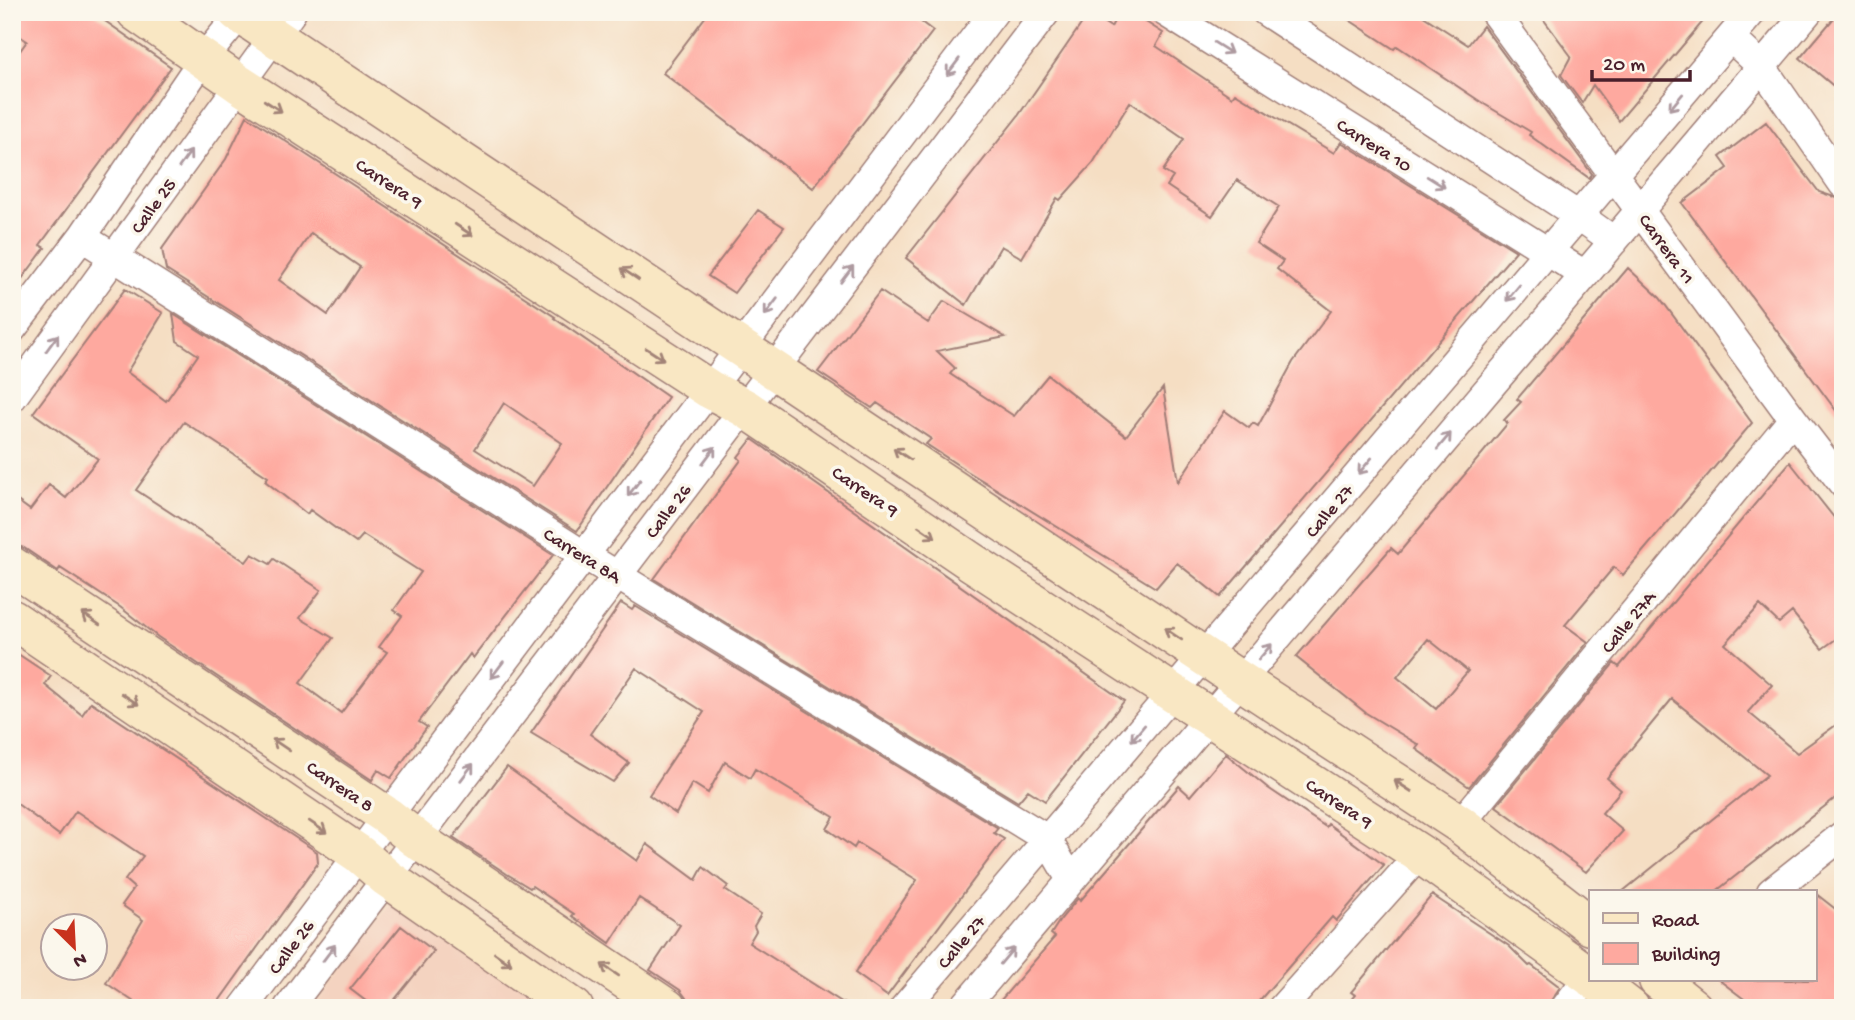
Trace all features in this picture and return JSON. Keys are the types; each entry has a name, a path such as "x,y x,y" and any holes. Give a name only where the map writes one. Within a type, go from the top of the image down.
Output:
{"street":[{"name":"Carrera 9","path":"136,12 239,84 709,389 745,408 959,553 1420,854 1589,976"},
{"name":"Calle 26","path":"288,1008 373,866 402,828 584,555 994,12"},
{"name":"Calle 26","path":"243,1008 373,866 402,828 618,575 1046,12"},
{"name":"Carrera 10","path":"1165,12 1585,275"},
{"path":"1266,12 1614,241"},
{"name":"Carrera 11","path":"1494,12 1843,484"},
{"name":"Calle 27","path":"904,1008 1752,12"},
{"path":"963,1008 1808,12"},
{"name":"Calle 25","path":"12,329 82,237 203,59 240,13"},
{"path":"240,13 283,24 741,347 1460,824 1589,924"},
{"name":"Calle 25","path":"12,398 283,24"},
{"path":"1731,38 1762,67 1843,184"},
{"name":"Carrera 8A","path":"82,237 584,555 1047,839 1071,880"},
{"name":"Calle 27A","path":"1460,824 1793,419"},
{"name":"Carrera 8","path":"12,566 667,1008"},
{"path":"12,619 373,866 574,1008"},
{"path":"1774,890 1843,835"},
{"path":"1282,1008 1420,854"},
{"path":"1565,1008 1589,979"},
{"name":"Carrera 9","path":"1597,982 1630,1008"},
{"path":"1663,982 1693,1008"}],"shaded area":[{"path":"396,897 558,1008 312,1008"}],"building":[{"path":"12,12 92,12 171,67 40,245 45,248 12,292 12,62 27,41 12,31"},
{"path":"709,12 908,12 933,31 813,188 663,73"},
{"path":"1119,12 1130,12 1163,33 1156,46 1232,97 1235,93 1334,153 1341,142 1516,251 1220,597 1177,563 1156,588 926,444 931,439 877,403 872,408 818,372 880,291 928,323 944,301 1005,337 937,351 955,368 950,374 1014,416 1048,375 1126,436 1163,388 1178,482 1225,411 1249,428 1253,423 1258,426 1293,362 1331,311 1277,269 1283,261 1256,243 1279,207 1237,180 1212,216 1167,186 1173,177 1163,171 1184,139 1130,102 1093,163 1060,200 1057,198 1022,258 1001,246 966,305 906,258 1018,116 1089,13 1111,27"},
{"path":"1337,12 1417,12 1468,45 1483,26 1592,174 1589,178 1529,135 1531,132 1397,46 1394,49"},
{"path":"1538,12 1711,12 1619,121 1593,85 1582,103 1561,75 1571,56"},
{"path":"1839,12 1843,12 1843,94 1800,58"},
{"path":"247,116 555,317 668,397 577,531 166,270 162,249 226,159","holes":["311,233 360,267 328,315 279,280","504,403 562,443 533,486 475,449"]},
{"path":"1766,122 1819,192 1843,200 1843,420 1682,203 1728,168 1720,157"},
{"path":"758,210 784,227 734,293 708,276"},
{"path":"1628,268 1660,298 1752,423 1623,575 1614,567 1565,625 1588,642 1469,787 1416,749 1419,745 1366,713 1296,657 1391,548 1398,554 1508,423 1504,420 1521,402 1517,399","holes":["1428,639 1468,671 1436,709 1397,677"]},
{"path":"125,289 163,313 127,372 166,401 198,355 177,341 173,314 553,555 473,658 470,654 419,722 427,727 391,778 378,770 372,780 158,637 120,607 60,568 58,571 24,548 12,544 12,497 30,510 49,485 66,498 98,459 33,413","holes":["184,422 268,477 265,481 307,514 310,510 356,543 363,535 421,572 394,610 402,616 379,647 387,652 341,713 300,683 333,638 300,618 321,590 274,559 270,564 252,554 246,562 136,490"]},
{"path":"752,439 1124,701 1045,801 1028,790 1018,802 654,579 741,460 738,457"},
{"path":"1790,462 1843,529 1843,634 1822,649 1792,612 1779,623 1760,605 1725,644 1772,685 1748,712 1797,753 1843,720 1843,792 1718,890 1624,890 1767,775 1672,699 1607,778 1621,790 1602,813 1623,831 1586,872 1496,806 1614,663 1619,667"},
{"path":"621,603 632,610 635,606 998,828 994,833 1004,839 887,996 855,973 917,880 857,843 854,848 827,829 834,817 755,769 750,778 725,762 708,793 692,783 676,814 649,795 704,712 636,668 590,734 629,763 613,782 531,733"},
{"path":"12,650 51,676 45,685 82,715 91,702 317,852 318,863 214,1008 143,1008 106,983 143,920 122,905 134,888 125,880 143,856 76,811 59,835 12,800"},
{"path":"1226,754 1268,788 1326,827 1328,824 1384,865 1336,921 1332,917 1253,1008 994,1008 1055,937 1051,934 1078,898 1080,901 1179,786 1190,796"},
{"path":"507,767 637,861 647,844 696,880 703,867 728,886 725,890 761,914 749,943 851,1008 689,1008 680,990 650,970 680,925 639,898 610,943 572,916 574,914 453,838"},
{"path":"1816,894 1843,915 1843,1008 1756,1008 1722,982 1816,982"},
{"path":"1432,895 1509,946 1529,966 1560,987 1546,1008 1344,1008 1355,995 1351,992"},
{"path":"401,926 434,951 388,1008 375,1008 350,989"}]}
